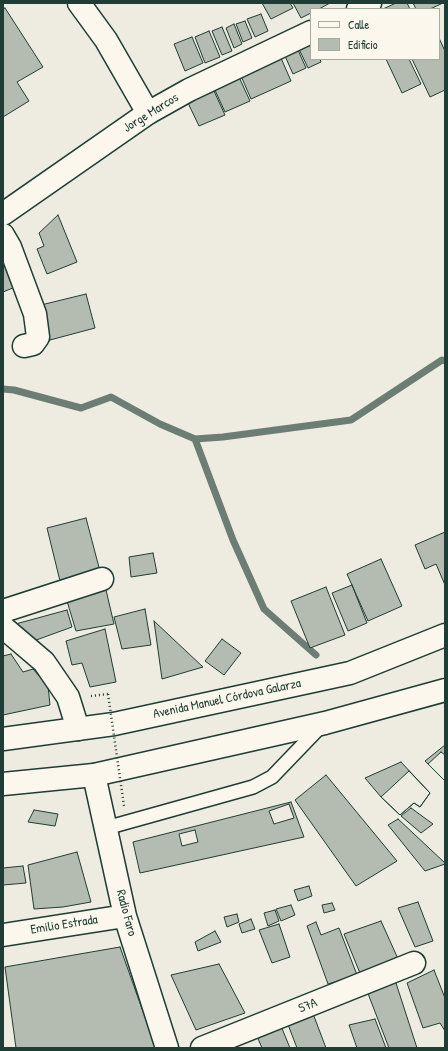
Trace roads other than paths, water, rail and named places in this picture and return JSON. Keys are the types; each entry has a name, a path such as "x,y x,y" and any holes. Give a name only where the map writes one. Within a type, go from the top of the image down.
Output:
{"main road":[{"path":"79,3 106,40 148,113"},
{"path":"360,8 370,3"},
{"name":"Jorge Marcos","path":"3,214 148,113 189,90 310,32"},
{"path":"3,235 10,247 35,314 38,337 33,344 24,346"},
{"path":"3,611 102,579"},
{"path":"3,627 44,662 68,696 78,729"},
{"name":"Avenida Manuel Córdova Galarza","path":"3,739 114,724 350,673 445,635"},
{"path":"3,784 94,775 325,723 441,695"},
{"name":"Radio Faro","path":"94,775 125,916 167,1048"},
{"name":"Emilio Estrada","path":"3,935 125,916"},
{"name":"S7A","path":"202,1048 414,963"}],"lane":[{"path":"106,828 253,787 272,777 325,723"}],"waterway":[{"path":"3,389 14,390 81,408 111,397 160,424 195,439 223,437 351,420 442,360 445,361"},
{"path":"195,439 233,540 264,609 316,655"}]}
